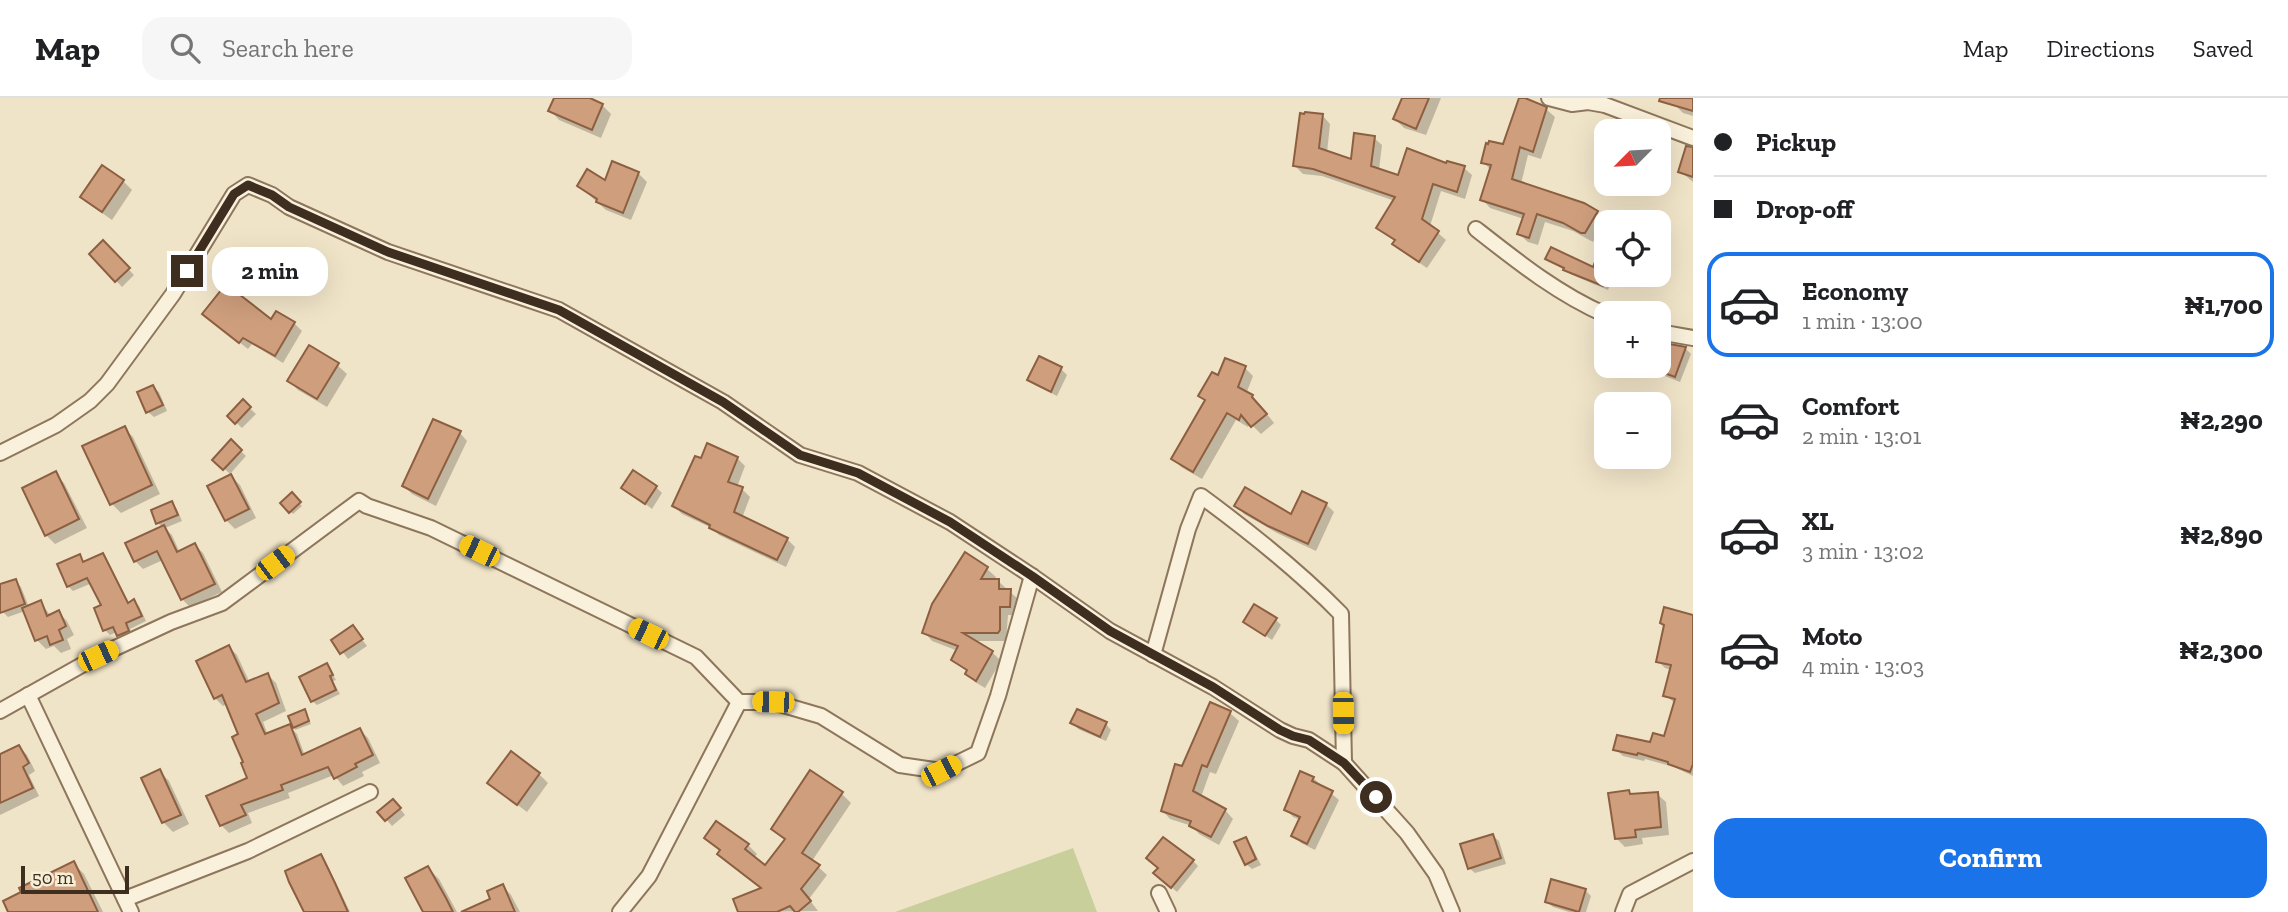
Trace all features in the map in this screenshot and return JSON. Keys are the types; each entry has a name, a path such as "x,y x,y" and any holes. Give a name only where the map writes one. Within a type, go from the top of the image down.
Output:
{"street":[{"path":"1549,98 1572,104 1604,102 1693,138"},
{"path":"0,453 56,425 107,384 173,294 234,194 248,185 272,195 289,207 388,252 559,310 723,402 800,455 858,473 950,522 1110,631 1213,687 1280,730 1309,740 1344,763 1407,833 1436,874 1452,912"},
{"path":"1476,229 1560,291 1594,309"},
{"path":"1671,334 1693,338"},
{"path":"1153,655 1188,529 1201,496 1254,535 1341,614 1344,763"},
{"path":"0,711 98,656 171,622 222,603 359,501 366,506 431,528 696,657 738,702 773,702 821,716 900,765 941,771 978,752 998,696 1032,576"},
{"path":"28,695 128,905 370,792"},
{"path":"620,912 649,876 738,702"},
{"path":"1623,912 1630,894 1693,861"},
{"path":"1159,893 1168,912"}],"green space":[{"path":"1073,848 1097,912 895,912"}],"building":[{"path":"554,98 590,98 603,104 592,130 548,111"},
{"path":"1402,98 1429,98 1416,129 1393,119"},
{"path":"1519,98 1547,107 1533,152 1520,147 1512,179 1584,203 1596,210 1585,233 1537,214 1529,238 1517,234 1524,214 1480,200 1491,165 1481,163 1486,143 1489,141 1503,144"},
{"path":"1660,98 1693,98 1693,111 1659,101"},
{"path":"1300,113 1323,114 1319,148 1351,159 1354,133 1375,136 1371,166 1398,175 1407,148 1446,163 1447,161 1465,166 1457,192 1433,184 1422,219 1439,231 1419,262 1392,244 1395,240 1376,228 1395,197 1313,169 1293,166"},
{"path":"1686,146 1693,147 1693,177 1678,172"},
{"path":"612,161 639,172 623,213 596,202 597,199 577,186 587,169 605,180"},
{"path":"102,165 124,180 102,212 80,197"},
{"path":"103,240 130,268 115,282 89,254"},
{"path":"1551,247 1593,267 1594,264 1594,282 1563,270 1564,268 1545,259"},
{"path":"226,284 271,319 276,311 295,322 275,356 243,338 239,343 202,314"},
{"path":"1671,344 1686,347 1675,377 1671,376"},
{"path":"309,345 339,363 317,399 287,381"},
{"path":"1039,356 1062,367 1051,392 1027,380"},
{"path":"1225,358 1246,366 1238,387 1253,395 1267,414 1251,427 1241,415 1239,420 1227,413 1193,472 1171,459 1205,400 1198,396 1212,372 1218,375"},
{"path":"153,385 163,405 146,413 137,392"},
{"path":"243,399 251,407 235,424 227,416"},
{"path":"433,419 461,431 428,499 402,486"},
{"path":"125,426 152,485 110,505 82,446"},
{"path":"231,439 242,450 223,470 212,460"},
{"path":"707,443 738,457 728,482 743,487 734,512 788,538 777,560 709,528 710,525 672,506 695,456 701,458"},
{"path":"633,470 657,486 645,504 621,488"},
{"path":"56,471 79,519 45,536 22,488"},
{"path":"231,474 249,509 225,521 207,486"},
{"path":"1245,487 1291,514 1302,491 1327,503 1308,544 1268,526 1234,506"},
{"path":"292,492 301,502 289,513 280,503"},
{"path":"172,501 178,515 156,524 151,510"},
{"path":"164,525 177,552 195,543 215,584 181,600 157,551 134,562 125,543"},
{"path":"965,552 988,567 981,579 999,579 999,589 1011,589 1010,607 1000,607 998,633 963,633 993,651 976,681 965,674 967,670 951,660 958,646 922,633 932,604"},
{"path":"103,553 128,603 134,599 142,616 126,623 129,631 117,636 113,627 103,631 94,608 101,605 87,578 67,587 57,564 80,554 83,562"},
{"path":"16,579 25,604 0,613 0,584"},
{"path":"41,600 47,616 59,610 66,626 59,630 63,640 50,645 47,636 35,641 22,608"},
{"path":"1254,604 1277,618 1265,636 1243,622"},
{"path":"1664,607 1693,615 1693,764 1690,772 1638,753 1637,755 1613,750 1617,735 1650,742 1653,733 1664,736 1675,699 1663,696 1671,665 1656,662 1664,625 1660,623"},
{"path":"353,625 363,639 340,654 331,640"},
{"path":"229,645 246,682 268,673 279,703 256,714 265,734 290,724 302,755 360,728 373,755 334,779 328,767 281,785 283,790 241,805 246,815 220,826 206,796 247,778 232,737 238,734 222,695 214,699 196,661"},
{"path":"327,663 336,690 311,702 299,677"},
{"path":"1210,702 1231,711 1207,767 1202,765 1193,791 1226,809 1211,837 1189,826 1191,821 1161,811 1175,764 1182,766"},
{"path":"305,709 309,721 293,728 288,716"},
{"path":"1077,709 1107,722 1100,737 1070,723"},
{"path":"19,745 29,763 23,767 33,788 0,803 0,754"},
{"path":"511,751 540,773 517,805 487,783"},
{"path":"160,769 181,815 162,823 141,778"},
{"path":"810,770 843,792 802,853 820,865 801,889 811,901 798,912 790,906 777,912 738,912 733,899 761,888 717,854 720,850 704,838 716,821 749,844 745,849 765,865 785,839 771,829"},
{"path":"1300,771 1314,777 1312,781 1333,791 1307,844 1291,836 1300,817 1284,810"},
{"path":"1629,790 1630,794 1658,792 1661,827 1635,830 1636,837 1615,839 1608,793"},
{"path":"393,799 401,808 385,821 377,812"},
{"path":"1493,834 1501,858 1468,869 1460,844"},
{"path":"1163,837 1194,860 1171,888 1153,873 1158,868 1146,858"},
{"path":"1246,837 1256,859 1245,865 1234,842"},
{"path":"321,854 348,912 304,912 289,882 285,871"},
{"path":"74,861 98,912 8,912 3,901 21,892 19,888"},
{"path":"428,866 453,912 423,912 405,878"},
{"path":"1551,879 1586,889 1579,912 1545,902"},
{"path":"503,884 515,912 461,912 490,899 487,891"}],"route":[{"path":"187,271 234,194 248,185 272,195 289,207 388,252 559,310 723,402 800,455 858,473 950,522 1110,631 1213,687 1280,730 1309,740 1344,763 1376,797"}]}
